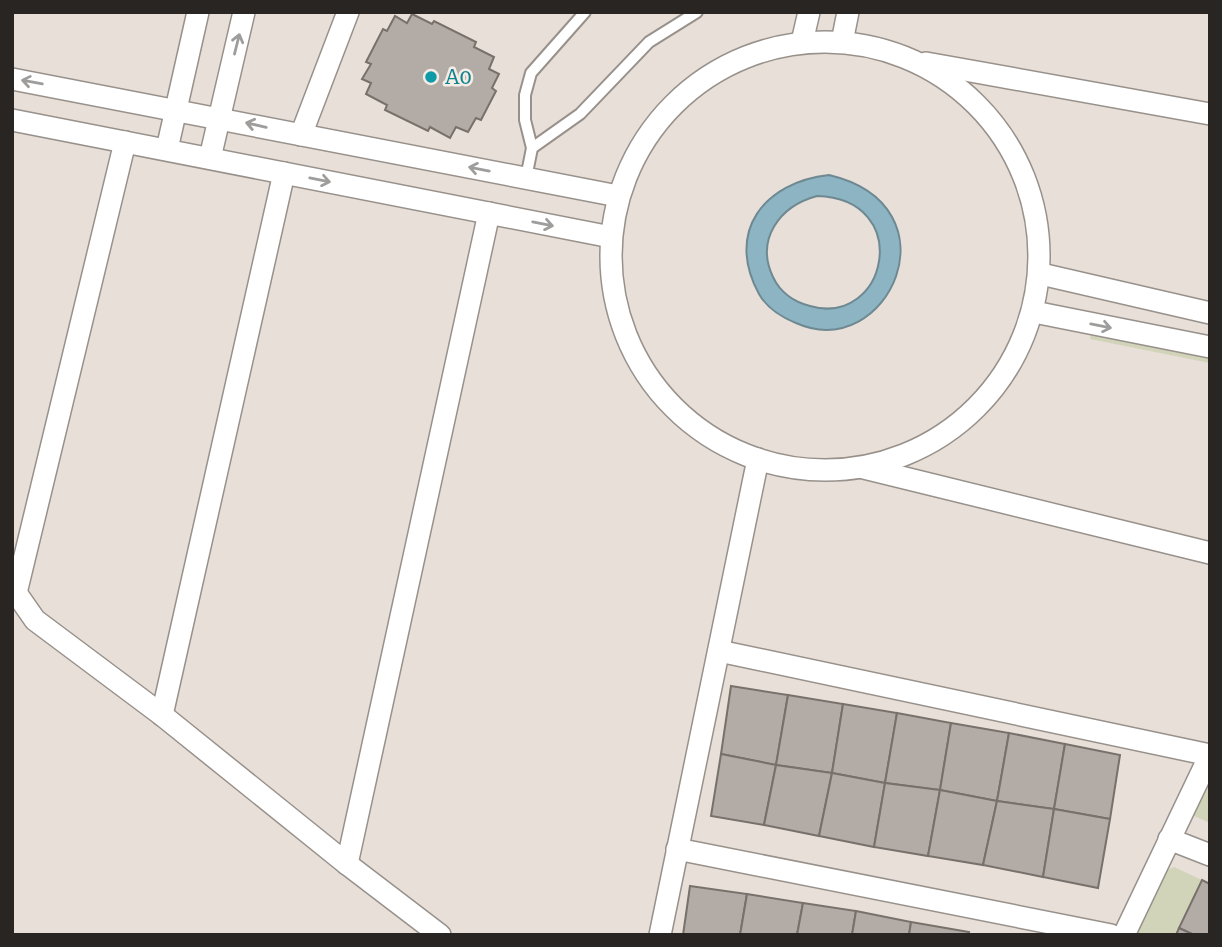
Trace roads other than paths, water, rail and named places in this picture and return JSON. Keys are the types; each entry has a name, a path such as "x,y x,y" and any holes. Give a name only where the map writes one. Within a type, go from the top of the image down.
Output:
{"street":[{"path":"167,149 198,12"},
{"path":"211,158 244,12"},
{"path":"301,135 348,12"},
{"path":"802,42 809,12"},
{"path":"842,41 848,12"},
{"path":"913,61 966,92 1010,144 1035,206 1041,274 1034,312 1009,368 970,415 920,449 862,467 822,471 783,466 745,455 687,420 642,368 616,305 611,237 618,196 638,149 668,108 707,76 752,54 802,42 842,41 913,61 1210,114"},
{"path":"12,79 618,196"},
{"path":"12,120 611,237"},
{"path":"125,142 14,590 34,620 162,715 440,935"},
{"path":"162,715 284,173"},
{"path":"347,864 489,213"},
{"path":"1041,274 1210,313"},
{"path":"1034,312 1210,347"},
{"path":"660,935 758,459"},
{"path":"862,467 1210,552"},
{"path":"719,651 1210,755 1124,935"},
{"path":"1170,839 1210,855"},
{"path":"677,849 1111,935"}],"lane":[{"path":"526,178 532,148 525,120 525,95 531,74 585,12"},
{"path":"532,148 580,114 649,42 697,12"}],"water":[{"path":"829,175 869,192 892,217 900,246 896,276 881,302 858,322 829,330 796,323 766,304 750,271 746,250 749,231 757,214 769,199 806,180","holes":["817,196 848,202 868,218 878,238 879,260 872,282 857,299 836,308 798,302 779,287 768,263 769,237 774,226 792,208"]}],"place":[{"name":"A0","path":"431,77"}]}
